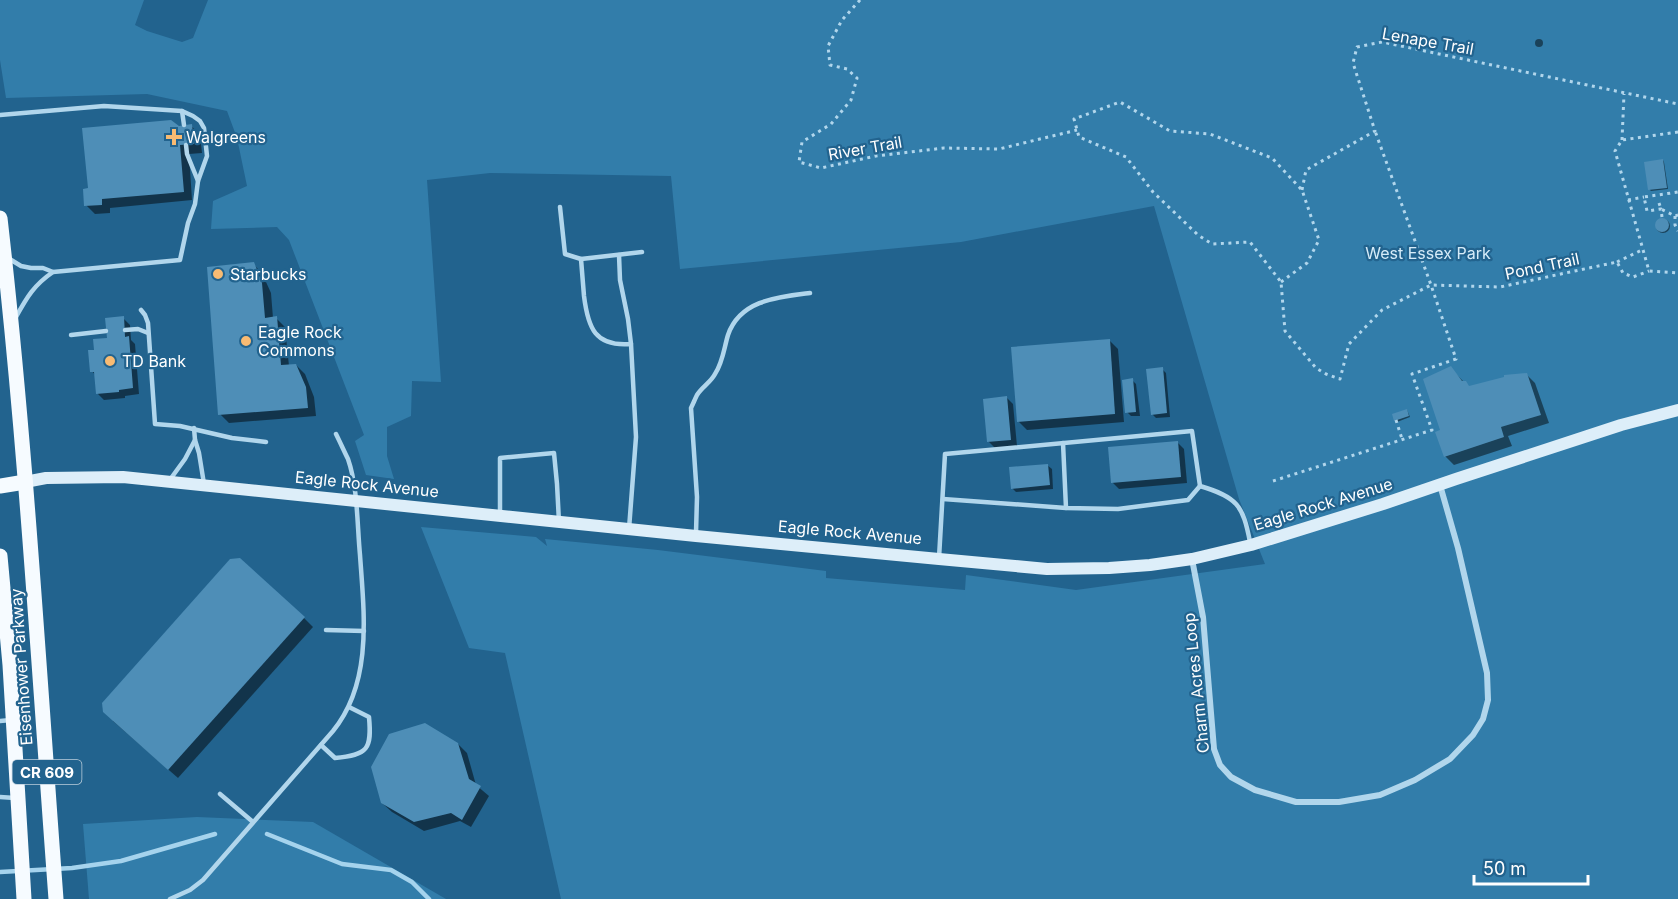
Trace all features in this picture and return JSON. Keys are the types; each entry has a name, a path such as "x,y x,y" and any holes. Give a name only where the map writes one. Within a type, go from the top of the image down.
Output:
{"main road":[{"name":"Eisenhower Parkway","path":"0,218 12,324 25,482 56,899"},
{"name":"Eagle Rock Avenue","path":"0,486 46,478 123,477 696,536 1047,569 1079,569 1150,565 1192,559 1251,545 1351,515 1621,425 1678,410"},
{"name":"Eisenhower Parkway","path":"0,558 7,721 18,799 24,899"}],"street":[{"name":"Charm Acres Loop","path":"1192,559 1203,617 1214,749 1220,765 1231,777 1255,790 1296,802 1339,802 1380,795 1415,780 1450,759 1473,735 1483,719 1488,700 1487,673 1482,646 1458,548 1439,485"}],"lane":[{"path":"0,115 104,106 182,111 200,121 204,128 207,156 198,181 195,204 188,223 180,260 53,272 43,268 21,266 4,256"},
{"path":"182,111 184,125"},
{"path":"186,145 187,154 198,181"},
{"path":"560,207 565,254 581,259 642,252"},
{"path":"619,255 620,280 631,344 636,437 629,529"},
{"path":"581,259 589,325 602,340 609,344 631,344"},
{"path":"12,324 31,290 53,272"},
{"path":"696,536 697,497 692,408 697,394 715,375 736,318 749,308 768,299 810,293"},
{"path":"141,310 148,323 155,424 195,428 232,438 266,442"},
{"path":"124,330 138,329 148,333"},
{"path":"71,335 106,332"},
{"path":"195,428 195,440 204,484"},
{"path":"939,559 945,454 1192,431 1200,486 1188,500 1118,510 943,500"},
{"path":"170,899 190,890 203,879 321,745 341,721 349,707 361,663 364,631 356,502 348,459 336,434"},
{"path":"169,481 195,440"},
{"path":"1063,443 1066,508"},
{"path":"500,516 500,458 554,453 559,522"},
{"path":"1200,486 1222,492 1234,500 1246,523 1251,545"},
{"path":"326,630 364,631"},
{"path":"321,745 335,758 355,756 367,746 371,736 369,717 349,707"},
{"path":"220,794 253,822"},
{"path":"0,796 18,799"}],"path":[{"name":"River Trail","path":"860,0 842,20 828,46 830,64 847,69 857,78 851,100 831,124 802,142 799,162 821,168 876,156 944,148 999,149 1077,129"},
{"name":"Lenape Trail","path":"1375,131 1353,63 1357,47 1382,42 1678,104"},
{"path":"1623,94 1622,140 1615,152 1648,271"},
{"path":"1281,282 1307,263 1318,240 1302,190 1272,158 1210,134 1170,131 1120,102 1074,119 1079,136 1126,157 1154,192 1198,235 1212,244 1250,242 1281,282 1285,332 1316,368 1326,374 1340,379 1349,344 1382,310 1431,285"},
{"path":"1273,481 1432,430 1413,374 1456,359 1375,131 1306,170 1302,190"},
{"path":"1622,140 1678,132"},
{"path":"1629,200 1678,192"},
{"path":"1644,197 1647,211 1661,209 1677,216 1678,231"},
{"path":"1659,203 1662,217"},
{"name":"Pond Trail","path":"1431,285 1500,287 1617,262 1642,250"},
{"path":"1617,262 1623,273 1633,277 1648,271 1678,273"},
{"path":"1396,420 1402,440"}],"green space":[{"name":"West Essex Park","path":"0,0 144,0 135,25 182,42 193,38 208,0 1678,0 1678,899 561,899 505,653 469,648 421,527 536,537 547,546 545,539 658,550 826,571 826,578 965,590 966,575 1076,590 1265,564 1239,499 1154,206 961,242 680,269 671,176 490,173 427,180 441,382 412,381 411,416 387,427 387,456 394,479 366,475 355,441 364,435 289,240 277,227 211,229 213,201 247,186 237,138 227,111 147,94 6,98 0,60"},
{"path":"197,817 313,822 446,899 89,899 83,824"}],"building":[{"path":"171,120 179,126 192,124 194,144 180,145 184,192 102,199 102,205 84,206 83,189 88,188 82,128"},
{"path":"1663,159 1667,188 1648,190 1644,162"},
{"path":"1659,218 1665,218 1669,225 1665,232 1659,232 1655,228 1655,222"},
{"name":"Eagle Rock Commons","path":"254,262 262,283 265,318 277,316 281,365 296,364 306,387 308,408 218,415 207,267"},
{"name":"TD Bank","path":"124,316 125,337 129,336 133,388 96,394 94,372 90,372 88,350 94,350 93,339 107,338 105,318"},
{"path":"1110,339 1115,414 1017,422 1011,347"},
{"path":"1451,366 1462,381 1466,381 1469,386 1504,377 1504,375 1527,373 1541,415 1501,427 1504,437 1444,457 1435,432 1440,430 1423,379"},
{"path":"1163,367 1167,413 1151,415 1146,369"},
{"path":"1133,378 1136,412 1125,413 1122,380"},
{"path":"1007,396 1011,440 987,442 983,399"},
{"path":"1407,409 1409,416 1394,421 1392,414"},
{"path":"1178,441 1181,477 1111,483 1108,447"},
{"path":"1048,464 1050,485 1011,489 1009,467"},
{"path":"240,558 305,617 168,770 103,712 102,703 230,559"},
{"path":"425,723 458,743 469,779 481,786 462,820 451,813 414,822 381,803 371,767 389,734"}],"waterway":[{"path":"0,872 72,868 121,861 215,834"},
{"path":"267,834 342,864 391,870 412,882 429,899"}],"place":[{"name":"Walgreens","path":"174,137"},
{"name":"Starbucks","path":"218,274"},
{"name":"Eagle Rock Commons","path":"246,341"},
{"name":"TD Bank","path":"110,361"}]}
